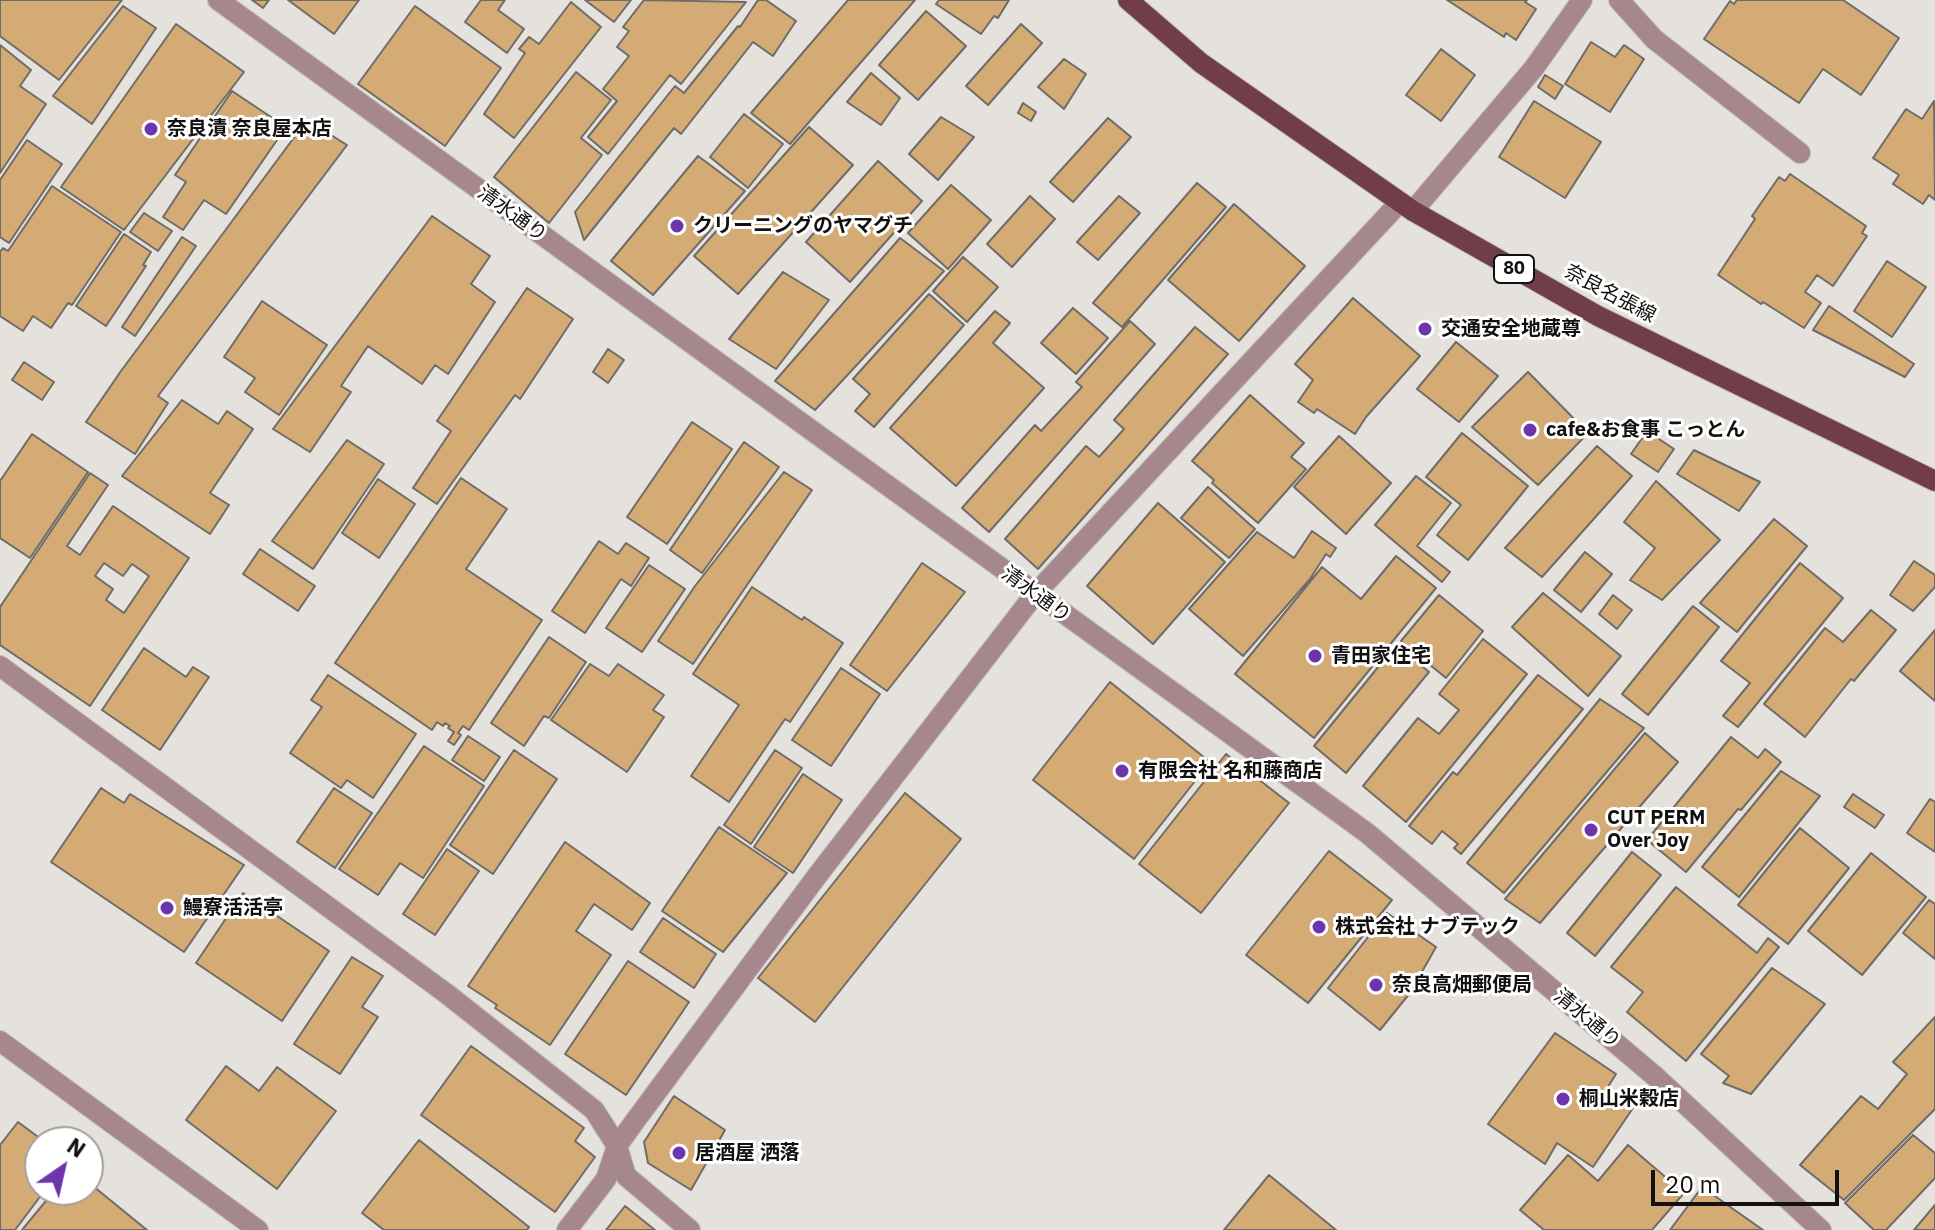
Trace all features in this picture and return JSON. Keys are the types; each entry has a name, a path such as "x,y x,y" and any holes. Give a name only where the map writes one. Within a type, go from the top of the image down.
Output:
{"main road":[{"name":"奈良名張線","path":"1128,0 1201,63 1407,207 1598,316 1935,481"}],"street":[{"name":"清水通り","path":"218,0 1367,833 1657,1078 1821,1230"},
{"path":"567,1230 606,1179 617,1146 817,876 1035,594 1407,207 1534,68 1582,0"},
{"path":"1619,0 1654,39 1800,153"},
{"path":"0,666 447,994 594,1110 617,1146 626,1176 690,1230"},
{"path":"0,1041 258,1230"}],"building":[{"path":"0,0 122,0 59,80 0,36"},
{"path":"252,0 269,0 263,8"},
{"path":"288,0 359,0 334,34"},
{"path":"481,0 505,0 498,10 524,29 507,53 465,22"},
{"path":"585,0 631,0 614,22"},
{"path":"644,0 746,2 681,84 670,75 608,154 588,137 617,101 603,89 629,56 617,47 629,31 623,27"},
{"path":"758,0 766,0 796,21 773,56 753,42 681,134 674,128 584,240 575,212 675,86 684,93 740,27"},
{"path":"848,0 915,0 790,144 751,113"},
{"path":"939,0 1009,0 998,18 994,16 981,34 936,4"},
{"path":"1447,0 1527,0 1525,2 1536,9 1516,40 1506,33 1504,37"},
{"path":"1737,0 1843,0 1899,38 1861,95 1823,69 1799,103 1704,39 1730,1 1734,4"},
{"path":"571,2 601,27 514,138 484,114 525,53 519,49 529,37 539,44"},
{"path":"123,6 156,28 92,124 53,96"},
{"path":"415,6 501,68 445,146 358,84"},
{"path":"926,11 966,46 918,100 879,65"},
{"name":"奈良漬 奈良屋本店","path":"176,24 244,72 124,230 61,187"},
{"path":"1021,24 1042,43 988,105 966,86"},
{"path":"1591,42 1615,57 1624,45 1644,59 1610,112 1565,84"},
{"path":"0,45 31,70 20,86 46,104 0,173"},
{"path":"1441,49 1475,75 1441,121 1406,95"},
{"path":"1064,59 1086,74 1064,109 1038,87"},
{"path":"576,72 611,100 581,138 602,155 549,223 494,177"},
{"path":"871,73 900,98 881,125 847,102"},
{"path":"1545,75 1563,86 1555,99 1538,87"},
{"path":"232,91 286,127 226,214 204,200 183,230 163,217 186,182 175,175"},
{"path":"1534,101 1601,142 1565,198 1499,157"},
{"path":"1934,101 1935,200 1929,195 1923,204 1893,184 1899,175 1873,158 1906,109 1922,119"},
{"path":"1023,103 1036,112 1031,121 1018,113"},
{"path":"744,114 783,144 748,188 710,157"},
{"path":"941,117 974,137 938,180 909,154"},
{"path":"1108,118 1131,137 1073,202 1050,182"},
{"path":"307,120 347,145 158,396 168,403 135,454 86,422"},
{"path":"809,127 853,165 738,294 694,256"},
{"path":"27,140 62,164 9,243 0,237 0,180"},
{"name":"クリーニングのヤマグチ","path":"698,156 745,191 653,295 611,261"},
{"path":"878,161 922,201 850,282 806,242"},
{"path":"1790,174 1866,226 1862,233 1867,236 1833,286 1817,275 1805,292 1821,303 1804,328 1718,275 1779,177 1785,181"},
{"path":"1197,183 1226,207 1122,327 1093,303"},
{"path":"951,185 991,220 948,269 908,233"},
{"path":"52,186 121,232 72,305 68,303 51,328 33,316 23,331 0,316 0,252 3,248 8,251"},
{"path":"1030,196 1055,219 1012,267 987,244"},
{"path":"1119,196 1140,213 1098,260 1077,242"},
{"path":"1234,204 1305,266 1239,341 1168,280"},
{"path":"144,213 172,231 158,251 130,232"},
{"path":"432,216 490,256 471,284 495,302 448,374 435,365 422,384 368,346 341,386 351,392 310,452 273,429"},
{"path":"124,234 151,252 143,265 146,266 106,326 76,306"},
{"path":"182,237 196,246 135,336 122,327"},
{"path":"900,238 944,271 815,410 775,381"},
{"path":"963,257 998,287 967,322 933,291"},
{"path":"1887,261 1926,287 1892,337 1854,311"},
{"path":"783,272 829,300 776,369 729,339"},
{"path":"527,288 573,319 520,399 515,395 437,504 413,488 451,431 437,421"},
{"path":"929,294 964,325 874,427 855,411 870,394 853,379"},
{"path":"1353,298 1420,356 1366,417 1355,434 1317,409 1314,413 1298,402 1313,380 1295,364"},
{"path":"262,301 327,345 279,415 245,392 255,378 224,357"},
{"path":"1829,306 1914,364 1905,377 1813,330"},
{"path":"1073,308 1108,338 1076,374 1041,343"},
{"path":"995,311 1010,323 993,343 1044,388 956,486 890,428"},
{"path":"1130,321 1155,344 989,532 962,508 1035,425 1041,431 1082,387 1076,382"},
{"path":"1195,327 1228,354 1038,569 1005,539 1086,446 1099,457 1124,429 1114,420"},
{"path":"1456,342 1498,376 1459,422 1417,389"},
{"path":"608,349 624,360 608,383 593,372"},
{"path":"24,362 54,382 42,400 12,380"},
{"name":"cafe&お食事 こっとん","path":"1528,372 1588,433 1538,485 1472,427"},
{"path":"1250,395 1304,443 1291,457 1306,469 1258,523 1192,461"},
{"path":"182,400 218,424 227,411 253,429 210,493 229,505 210,534 122,476"},
{"path":"692,422 732,449 667,544 627,517"},
{"path":"1647,431 1674,449 1658,472 1631,454"},
{"path":"1462,433 1528,486 1468,560 1437,535 1461,505 1426,477"},
{"path":"32,434 88,472 30,558 0,538 0,481"},
{"path":"1339,436 1391,483 1346,534 1294,487"},
{"path":"347,440 384,464 313,569 272,541"},
{"path":"744,442 779,467 702,573 670,550"},
{"path":"1597,446 1632,476 1542,577 1505,548"},
{"path":"1694,450 1760,482 1739,511 1677,474"},
{"path":"784,472 812,490 693,664 658,641 695,586"},
{"path":"90,473 108,485 67,546 80,555 113,506 189,558 90,706 0,645 0,607","holes":["104,563 123,576 132,564 149,576 124,613 106,600 113,589 95,576"]},
{"path":"1416,476 1451,503 1417,546 1450,572 1442,582 1375,525"},
{"path":"461,478 507,509 466,569 542,620 469,730 463,726 458,733 461,735 454,745 448,741 454,732 448,728 450,726 437,722 432,730 335,663"},
{"path":"378,479 415,504 379,558 342,533"},
{"path":"1656,481 1720,540 1662,600 1630,580 1655,548 1624,522"},
{"path":"1208,487 1255,529 1229,558 1181,518"},
{"path":"1158,503 1225,562 1153,644 1087,586"},
{"path":"1774,519 1807,546 1737,632 1700,603"},
{"path":"1312,531 1336,548 1330,557 1326,554 1310,579 1243,656 1189,609 1257,532 1294,558"},
{"path":"599,541 618,554 626,543 649,558 631,586 621,579 585,633 552,611"},
{"path":"260,549 315,586 298,611 243,574"},
{"path":"1585,552 1612,574 1581,612 1554,590"},
{"name":"青田家住宅","path":"1396,556 1436,588 1314,738 1235,674 1322,567 1361,599"},
{"path":"1914,561 1935,575 1935,587 1913,611 1890,595"},
{"path":"922,563 965,592 887,691 850,665"},
{"path":"1800,563 1843,598 1738,727 1723,716 1750,683 1721,661"},
{"path":"649,565 685,589 642,652 606,628"},
{"path":"752,587 843,643 790,722 785,719 729,802 691,776 739,705 693,674"},
{"path":"1543,593 1621,656 1588,696 1512,627"},
{"path":"1439,595 1483,631 1446,678 1401,641"},
{"path":"1613,595 1632,610 1617,629 1599,614"},
{"path":"1693,606 1719,627 1648,715 1622,694"},
{"path":"1871,610 1896,630 1854,681 1851,679 1805,737 1764,704 1825,628 1843,642"},
{"path":"1935,630 1935,701 1900,671"},
{"path":"549,637 586,662 549,718 544,716 524,746 491,723"},
{"path":"1483,639 1527,674 1406,822 1363,786 1418,718 1439,734 1459,710 1439,694"},
{"path":"1396,645 1429,672 1346,773 1314,746"},
{"path":"144,648 186,677 193,667 209,677 160,750 102,710"},
{"path":"590,664 609,676 618,664 664,695 653,710 664,717 627,772 551,720"},
{"path":"841,668 880,694 831,766 792,740"},
{"path":"328,675 416,734 373,798 347,780 341,788 290,753 322,707 311,700"},
{"path":"1538,675 1583,709 1461,854 1454,848 1458,844 1442,831 1432,844 1409,826 1453,772 1457,775"},
{"name":"有限会社 名和藤商店","path":"1110,682 1210,762 1134,859 1033,780"},
{"path":"1600,699 1644,728 1504,893 1467,863"},
{"name":"CUT PERM Over Joy","path":"1645,733 1678,762 1540,923 1505,899"},
{"path":"468,736 500,757 484,781 452,760"},
{"path":"1731,737 1758,758 1765,749 1781,762 1686,872 1647,840"},
{"path":"424,746 484,786 423,878 400,863 378,895 339,869"},
{"path":"514,750 557,779 493,874 450,845"},
{"path":"775,750 802,768 751,844 724,825"},
{"path":"1226,754 1289,803 1201,913 1139,864"},
{"path":"1781,771 1820,796 1739,897 1702,867"},
{"path":"803,774 842,800 793,873 754,847"},
{"name":"鰻寮活活亭","path":"101,788 124,803 130,794 244,865 184,952 51,862"},
{"path":"334,788 372,813 335,868 297,842"},
{"path":"905,793 961,839 815,1022 758,978"},
{"path":"1853,794 1884,815 1875,828 1844,807"},
{"path":"1930,799 1935,802 1935,852 1907,833"},
{"path":"719,827 787,873 723,952 662,911"},
{"path":"1800,828 1849,868 1788,944 1738,905"},
{"path":"565,842 650,903 632,930 594,904 576,931 611,955 550,1045 468,986"},
{"path":"447,849 479,871 435,935 403,914"},
{"name":"株式会社 ナブテック","path":"1329,851 1392,900 1308,1003 1246,955"},
{"path":"1632,852 1661,875 1595,956 1567,933"},
{"path":"1871,853 1926,897 1862,975 1808,931"},
{"path":"1676,887 1757,953 1768,938 1779,947 1686,1061 1627,1012 1643,992 1611,967"},
{"path":"243,893 329,951 282,1021 196,963"},
{"path":"1929,900 1935,904 1935,959 1903,933"},
{"path":"1387,913 1436,947 1410,993 1380,1030 1328,988"},
{"path":"663,918 716,954 694,988 640,952"},
{"path":"352,957 383,976 362,1007 378,1017 340,1074 294,1044"},
{"path":"628,961 689,1002 626,1095 565,1054"},
{"path":"1772,968 1825,1004 1751,1094 1723,1083 1729,1076 1701,1054"},
{"path":"1935,1017 1935,1109 1844,1200 1800,1165 1861,1096 1878,1109 1907,1074 1893,1062"},
{"name":"桐山米穀店","path":"1555,1033 1616,1074 1606,1090 1633,1108 1593,1167 1557,1143 1545,1164 1488,1124"},
{"path":"471,1046 584,1128 575,1141 595,1157 555,1212 421,1115"},
{"path":"226,1066 259,1091 277,1067 336,1111 277,1189 186,1120"},
{"name":"居酒屋 洒落","path":"674,1096 725,1130 691,1190 648,1163 644,1142"},
{"path":"18,1122 24,1126 24,1206 33,1206 15,1230 0,1230 0,1145"},
{"path":"1913,1135 1935,1153 1935,1178 1886,1230 1874,1230 1845,1203"},
{"path":"419,1140 529,1227 527,1230 384,1230 362,1213"},
{"path":"1628,1145 1684,1193 1652,1230 1544,1230 1520,1210 1568,1155 1598,1181"},
{"path":"1269,1175 1336,1230 1224,1230"},
{"path":"1702,1187 1763,1230 1670,1230"},
{"path":"104,1195 147,1230 22,1230 42,1206 104,1206"},
{"path":"1935,1205 1935,1230 1914,1230"},
{"path":"625,1206 655,1230 606,1230"}],"place":[{"name":"奈良漬 奈良屋本店","path":"151,129"},
{"name":"クリーニングのヤマグチ","path":"677,226"},
{"name":"交通安全地蔵尊","path":"1425,329"},
{"name":"cafe&お食事 こっとん","path":"1530,430"},
{"name":"青田家住宅","path":"1315,656"},
{"name":"有限会社 名和藤商店","path":"1122,771"},
{"name":"CUT PERM Over Joy","path":"1591,830"},
{"name":"鰻寮活活亭","path":"167,908"},
{"name":"株式会社 ナブテック","path":"1319,927"},
{"name":"奈良高畑郵便局","path":"1376,985"},
{"name":"桐山米穀店","path":"1563,1099"},
{"name":"居酒屋 洒落","path":"679,1153"}]}
